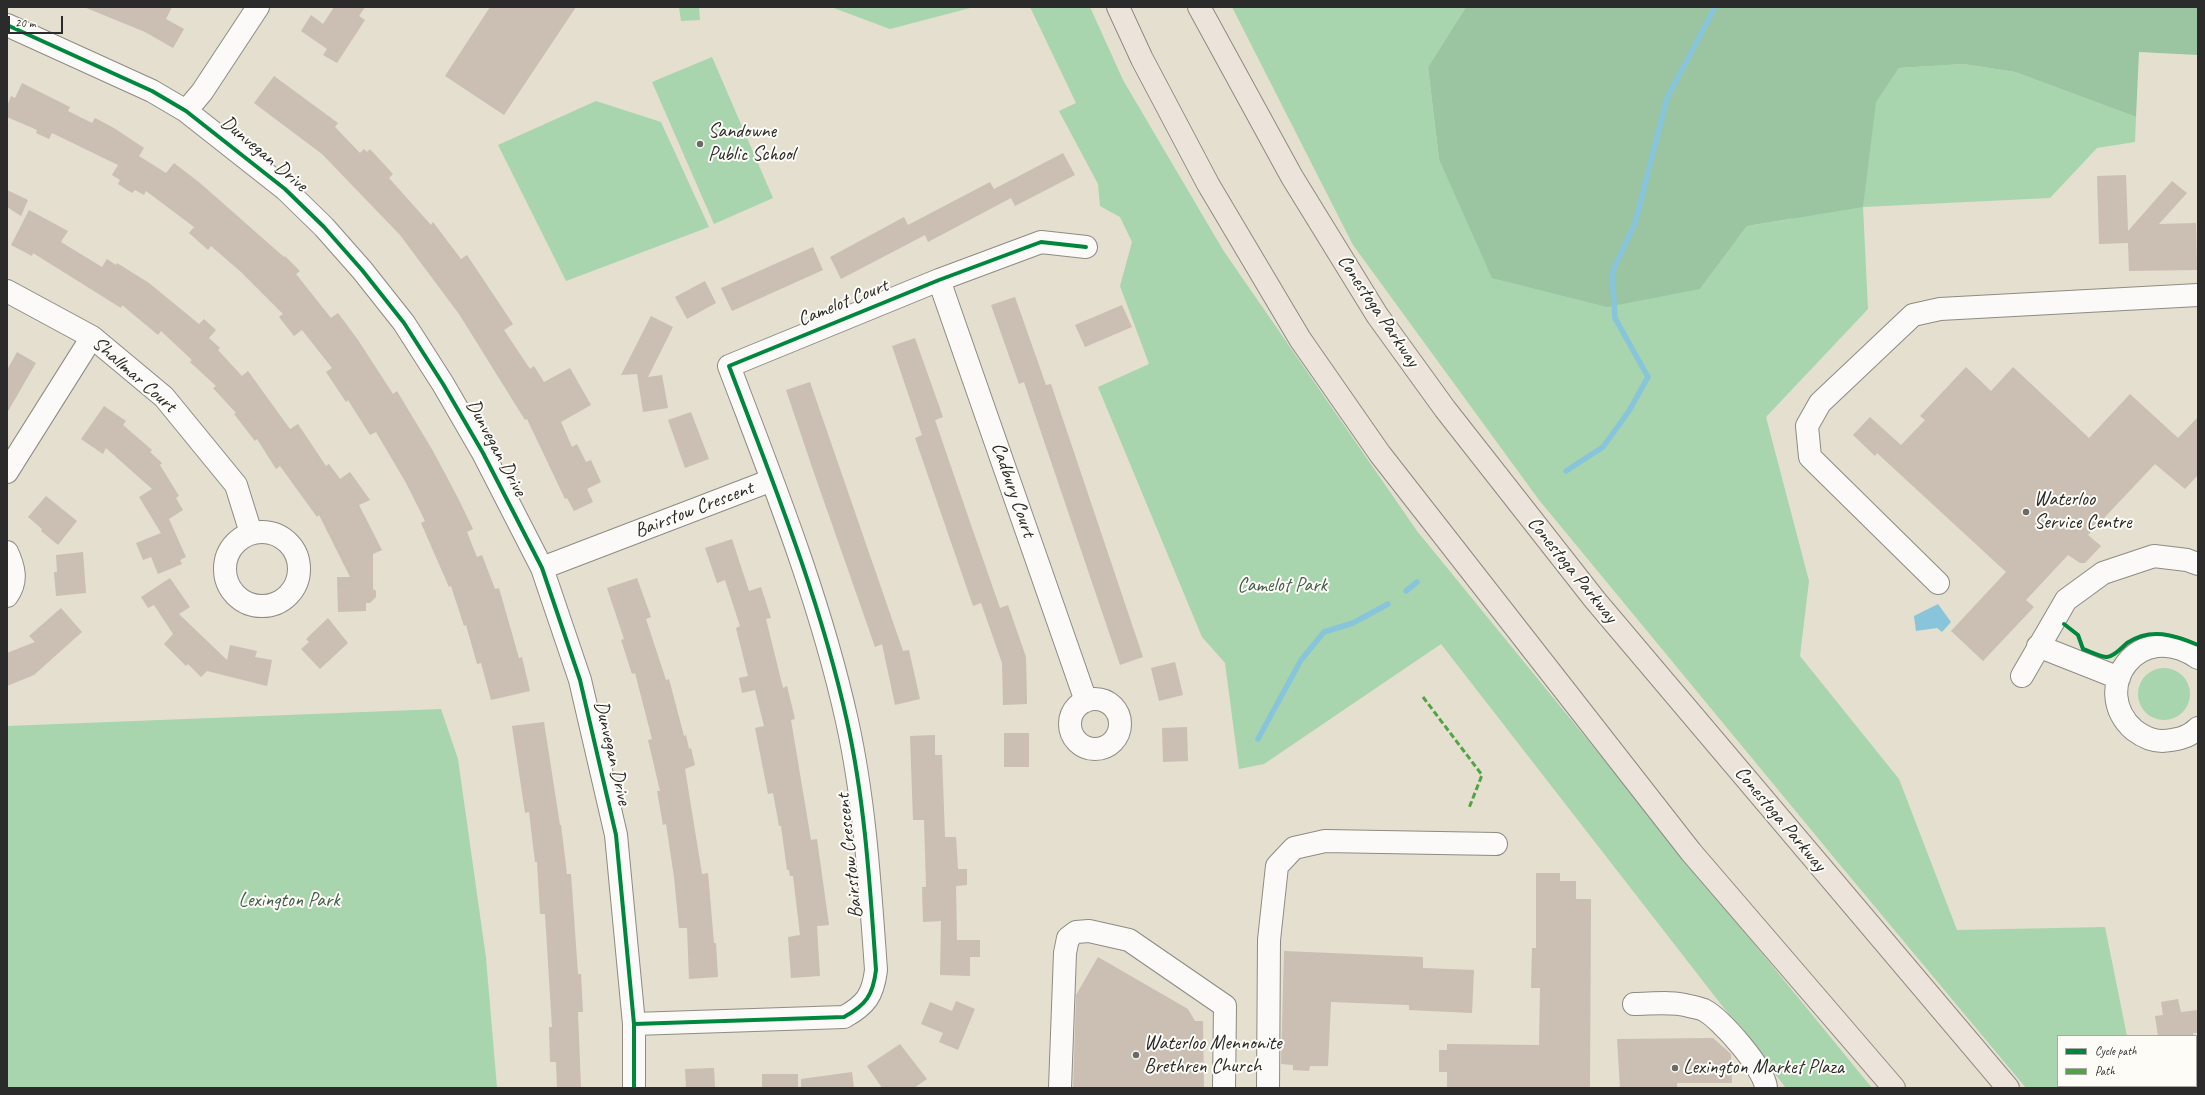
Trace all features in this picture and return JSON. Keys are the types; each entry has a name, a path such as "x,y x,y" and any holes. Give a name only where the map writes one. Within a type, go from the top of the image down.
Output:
{"highway":[{"path":"1118,7 1142,59 1208,184 1300,339 1380,454 1691,852 1894,1088"},
{"name":"Conestoga Parkway","path":"1199,7 1292,177 1377,315 1445,409 1594,600 2008,1088"}],"street":[{"path":"186,111 202,92 258,7"},
{"name":"Dunvegan Drive","path":"7,26 152,91 186,111 286,188 348,254 404,323 443,384 483,453 542,568 580,680 616,835 634,1024 634,1088"},
{"name":"Camelot Court","path":"772,480 729,366 939,280 1041,242 1086,247"},
{"name":"Cadbury Court","path":"939,280 1086,701"},
{"name":"Shallmar Court","path":"7,291 92,337 164,397 236,486 251,533"},
{"path":"1938,583 1810,457 1808,426 1820,403 1912,315 1940,309 2198,295"},
{"path":"7,472 92,337"},
{"name":"Bairstow Crescent","path":"542,568 772,480 818,612 847,720 868,856 876,970 874,988 858,1009 844,1017 634,1024"},
{"path":"7,552 14,567 14,580 7,596"},
{"path":"2022,676 2066,600 2103,573 2154,556 2188,560 2198,564"},
{"path":"2193,648 2168,644 2149,646 2133,656 2122,670 2116,688 2118,706 2126,723 2140,735 2158,741 2176,740 2193,733 2198,728"},
{"path":"2038,646 2119,678"},
{"path":"1268,1088 1269,940 1277,866 1294,848 1325,841 1496,844"},
{"path":"1060,1088 1068,938 1076,932 1089,931 1129,940 1225,1006 1224,1088"},
{"path":"1634,1004 1687,1005 1704,1011 1731,1035 1753,1060 1766,1081 1766,1088"}],"green space":[{"path":"679,7 699,7 700,20 681,21"},
{"path":"831,7 974,7 890,29"},
{"name":"Camelot Park","path":"1030,7 1090,7 1123,80 1223,250 1417,531 1872,1088 1786,1088 1441,644 1264,764 1239,769 1225,663 1202,637 1098,387 1149,364 1120,286 1132,242 1120,217 1100,206 1098,184 1059,111 1076,103"},
{"path":"1232,7 1466,7 1428,67 1439,159 1700,289 1747,226 1791,219 1899,68 1964,64 2015,72 2136,117 2135,142 2097,148 2050,198 1863,207 1868,309 1766,417 1809,581 1800,656 1899,779 1957,930 2105,927 2127,1035 2057,1035 2057,1087 2138,1088 2026,1088 1539,500 1353,245"},
{"path":"1466,7 2198,7 2198,55 2139,52 2136,117 2015,72 1964,64 1899,68 1876,102 1863,207 1747,226 1700,289 1607,307 1492,278 1439,159 1428,67"},
{"path":"712,57 773,198 714,224 652,82"},
{"path":"596,101 661,122 709,227 566,281 498,145"},
{"path":"2164,668 2178,672 2186,680 2190,694 2186,708 2178,716 2164,720 2150,716 2142,708 2138,694 2142,680 2150,672"},
{"name":"Lexington Park","path":"441,709 458,759 486,958 497,1088 7,1088 7,726"}],"water":[{"path":"1938,604 1951,622 1942,632 1937,628 1916,631 1914,616"}],"building":[{"path":"84,7 172,7 166,19 184,29 173,48 145,32"},
{"path":"334,7 365,7 359,16 365,20 337,63 323,55 327,49 301,31 311,15 323,24"},
{"path":"490,7 576,7 504,115 445,76"},
{"path":"274,76 338,123 335,127 360,153 364,149 367,152 370,149 393,174 389,178 431,225 433,222 461,259 467,255 513,324 504,330 530,369 534,366 544,382 570,368 591,405 561,422 572,447 577,444 586,462 591,460 601,482 587,489 593,502 574,511 567,498 565,499 527,419 525,420 459,314 400,235 322,154 254,103"},
{"path":"22,83 70,107 68,111 92,123 95,118 114,128 144,148 139,156 166,173 174,163 200,183 284,257 285,256 300,271 296,274 331,318 338,313 358,340 393,394 397,391 433,451 458,498 473,529 467,532 477,557 482,555 495,589 499,588 519,658 522,657 530,691 491,700 481,663 477,664 466,625 464,626 451,586 449,587 421,523 425,521 406,483 376,432 370,435 348,400 346,402 326,372 332,368 302,330 294,336 279,317 283,314 241,272 211,246 208,250 189,233 194,227 146,191 144,195 135,190 132,193 118,184 120,180 112,175 118,165 52,133 49,139 36,133 37,130 7,117 7,106 11,96 15,98"},
{"path":"1063,153 1075,175 1015,206 1011,198 928,242 925,235 841,279 830,257 904,217 908,225 990,182 994,189"},
{"path":"2126,175 2128,231 2172,181 2187,193 2159,224 2196,223 2197,270 2129,271 2128,243 2099,244 2097,176"},
{"path":"7,190 28,200 21,216 7,207"},
{"path":"29,210 68,231 61,242 102,267 107,259 116,265 117,263 149,283 199,324 204,319 216,330 209,338 220,348 218,350 242,376 248,371 290,429 298,424 326,466 329,464 340,479 350,472 370,500 359,505 382,550 373,554 373,589 376,591 376,597 370,603 366,603 366,611 338,612 337,577 350,577 319,515 317,517 280,466 276,469 257,439 255,441 234,414 236,413 213,388 216,386 190,362 192,360 161,331 158,335 122,305 121,308 33,253 32,256 11,245"},
{"path":"813,247 823,270 732,311 721,288"},
{"path":"705,281 716,303 687,319 675,297"},
{"path":"1015,297 1046,385 1051,384 1143,657 1120,665 1024,382 1019,384 991,305"},
{"path":"1122,305 1132,327 1085,347 1075,325"},
{"path":"651,316 673,327 648,377 662,375 668,408 643,412 637,374 621,375"},
{"path":"915,338 943,417 935,420 970,522 1000,608 1008,605 1026,657 1027,704 1003,705 1002,663 981,603 973,606 915,438 922,435 892,346"},
{"path":"17,352 36,363 7,413 7,370"},
{"name":"Waterloo Service Centre","path":"1966,367 1991,391 2013,367 2089,438 2130,394 2178,438 2198,417 2198,475 2185,489 2155,464 2088,535 2101,546 2085,563 2080,563 2068,555 2026,600 2034,607 1983,661 1951,631 2006,572 1877,453 1875,456 1853,435 1870,417 1901,445 1925,420 1920,416"},
{"path":"810,382 903,651 909,650 920,699 895,705 882,644 875,647 813,470 786,390"},
{"path":"104,406 126,421 123,425 152,450 150,452 162,463 160,465 179,496 176,498 183,510 169,519 186,557 180,560 182,564 158,574 151,557 143,560 136,543 161,533 139,497 152,489 106,448 103,454 81,439"},
{"path":"691,412 709,459 685,468 668,420"},
{"path":"46,496 77,521 58,545 41,531 42,529 28,517"},
{"path":"732,539 749,591 761,587 771,618 766,619 783,688 787,686 795,719 791,720 811,840 817,839 829,925 817,926 820,976 791,978 788,937 800,935 793,876 790,876 789,870 787,870 781,826 779,826 773,793 768,794 755,728 764,726 755,690 742,693 739,678 748,676 736,628 740,626 725,580 717,583 705,548"},
{"path":"83,552 86,593 56,596 54,572 57,572 56,555"},
{"path":"170,578 190,607 179,614 227,660 230,645 257,651 255,657 272,660 267,686 207,671 201,677 188,664 186,666 164,644 173,634 154,605 148,608 141,597"},
{"path":"637,578 651,617 646,619 666,680 669,679 684,736 686,735 689,749 691,748 695,765 685,769 702,874 708,873 714,943 716,943 718,977 689,979 687,928 679,928 674,877 666,824 663,825 657,791 660,791 648,740 652,739 635,673 632,674 621,640 624,639 607,588"},
{"path":"61,608 82,632 34,675 7,686 7,653 35,642 29,636"},
{"path":"328,618 348,643 320,669 301,649 309,642 306,639"},
{"path":"1175,662 1183,695 1159,701 1151,668"},
{"path":"544,722 561,825 567,874 571,874 578,974 581,974 583,1012 578,1012 581,1088 557,1088 556,1062 550,1062 549,1027 552,1027 545,914 540,914 537,862 535,862 529,812 525,813 512,726"},
{"path":"1187,727 1188,761 1163,762 1162,728"},
{"path":"1004,733 1029,733 1029,767 1004,767"},
{"path":"935,735 935,755 942,755 945,837 956,837 958,869 967,869 967,885 956,886 957,940 980,940 980,957 970,957 970,976 940,975 941,921 923,922 922,887 926,887 924,820 913,820 910,736"},
{"path":"1536,873 1560,873 1560,881 1576,881 1576,899 1591,899 1590,1088 1447,1088 1447,1072 1439,1072 1439,1050 1447,1050 1447,1044 1539,1045 1540,988 1531,988 1532,948 1536,948"},
{"path":"1284,951 1423,957 1423,968 1474,970 1472,1013 1409,1010 1409,1005 1331,1002 1328,1066 1310,1066 1309,1071 1293,1070 1293,1065 1281,1064"},
{"name":"Waterloo Mennonite Brethren Church","path":"1098,957 1188,1009 1195,1021 1203,1021 1204,1088 1073,1088 1076,995"},
{"path":"2178,999 2181,1012 2198,1010 2198,1033 2193,1033 2194,1035 2158,1035 2155,1016 2163,1015 2161,1002"},
{"path":"956,1001 975,1009 958,1050 939,1042 943,1033 921,1024 930,1002 952,1011"},
{"name":"Lexington Market Plaza","path":"1713,1038 1731,1054 1732,1083 1677,1083 1677,1088 1620,1088 1617,1039"},
{"path":"900,1044 927,1079 914,1088 882,1088 867,1066"},
{"path":"714,1068 715,1088 686,1088 685,1069"},
{"path":"852,1072 854,1088 801,1088 801,1079"},
{"path":"762,1074 798,1074 798,1088 762,1088"}],"waterway":[{"path":"1566,471 1603,447 1629,411 1648,377 1615,318 1612,273 1635,223 1667,98 1715,7"},
{"path":"1406,591 1417,582"},
{"path":"1258,739 1301,660 1324,632 1353,623 1388,604"}],"marked path":[{"path":"1423,697 1482,775 1469,808"}],"cycle path":[{"path":"7,25 152,91 186,111 285,189 324,227 362,270 404,323 443,384 483,453 542,568 580,680 616,835 634,1024 634,1088"},
{"path":"634,1024 844,1017 852,1013 863,1003 870,993 875,979 876,970 863,813 847,721 836,675 809,586 794,541 729,366 939,280 1041,242 1086,247"},
{"path":"2064,624 2078,635 2083,649 2104,657 2113,655 2127,643 2145,635 2162,634 2180,638 2198,645"}],"place":[{"name":"Sandowne Public School","path":"700,144"},
{"name":"Waterloo Service Centre","path":"2026,512"},
{"name":"Waterloo Mennonite Brethren Church","path":"1136,1055"},
{"name":"Lexington Market Plaza","path":"1675,1068"}]}
